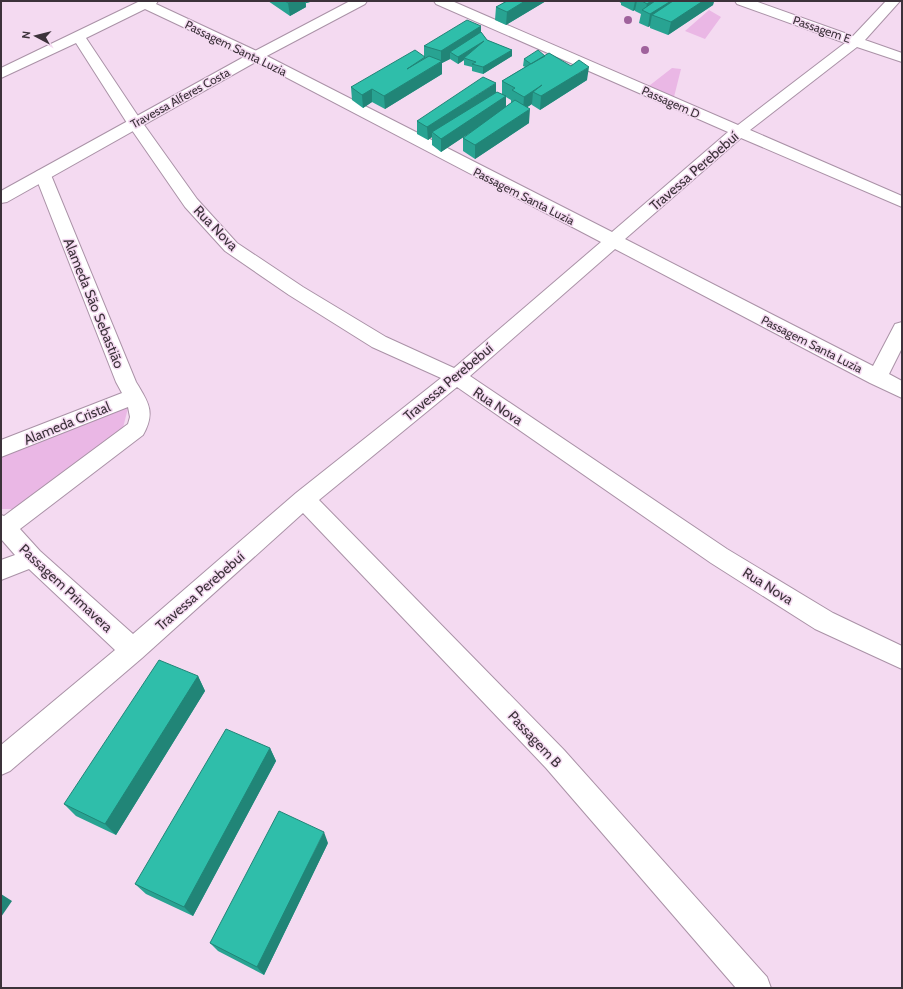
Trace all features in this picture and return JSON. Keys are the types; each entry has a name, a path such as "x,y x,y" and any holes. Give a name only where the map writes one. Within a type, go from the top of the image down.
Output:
{"street":[{"name":"Travessa Alferes Costa","path":"1,198 256,56 360,1"},
{"name":"Passagem D","path":"441,1 738,132 902,202"},
{"name":"Passagem E","path":"742,1 902,58"},
{"name":"Travessa Perebebuí","path":"1,762 133,650 304,499 456,377 738,132 856,41 893,1"},
{"name":"Passagem Santa Luzia","path":"148,2 256,56 613,242 902,390"},
{"path":"1,74 148,2"},
{"name":"Rua Nova","path":"78,36 134,123 191,203 231,247 296,291 379,342 456,377 720,556 824,621 902,658"},
{"name":"Alameda São Sebastião","path":"2,526 136,429 140,424 141,415 134,396 126,382 43,175"},
{"path":"877,378 902,329"},
{"name":"Alameda Cristal","path":"1,449 134,396"},
{"name":"Passagem B","path":"304,499 555,759 756,988"},
{"name":"Passagem Primavera","path":"2,526 32,558 133,650"},
{"path":"1,570 32,558"}],"shaded area":[{"path":"709,10 721,17 705,39 685,31"},
{"path":"672,68 681,69 674,97 645,89"},
{"path":"130,400 123,428 14,509 1,509 1,455"}],"building":[{"path":"507,1 525,1 507,12 496,7"},
{"path":"642,1 651,1 647,4"},
{"path":"655,1 671,1 650,14 642,10"},
{"path":"673,1 703,1 671,22 652,15"},
{"path":"467,20 481,26 441,51 424,46"},
{"path":"481,32 487,40 512,50 483,67 472,64 476,62 464,58 484,41 458,57 450,52"},
{"path":"415,50 425,57 407,69 429,56 442,61 384,96 372,89 362,95 351,87"},
{"path":"538,50 545,56 531,64 524,59"},
{"path":"549,53 571,66 579,60 589,67 541,96 533,92 542,85 524,97 512,90 515,88 502,81"},
{"path":"483,77 496,83 427,127 417,121"},
{"path":"497,92 506,96 441,139 432,132"},
{"path":"515,100 530,109 475,145 463,138"},
{"path":"159,660 198,676 105,824 64,804"},
{"path":"226,729 270,748 184,907 135,884"},
{"path":"279,811 324,832 257,967 210,943"}]}
